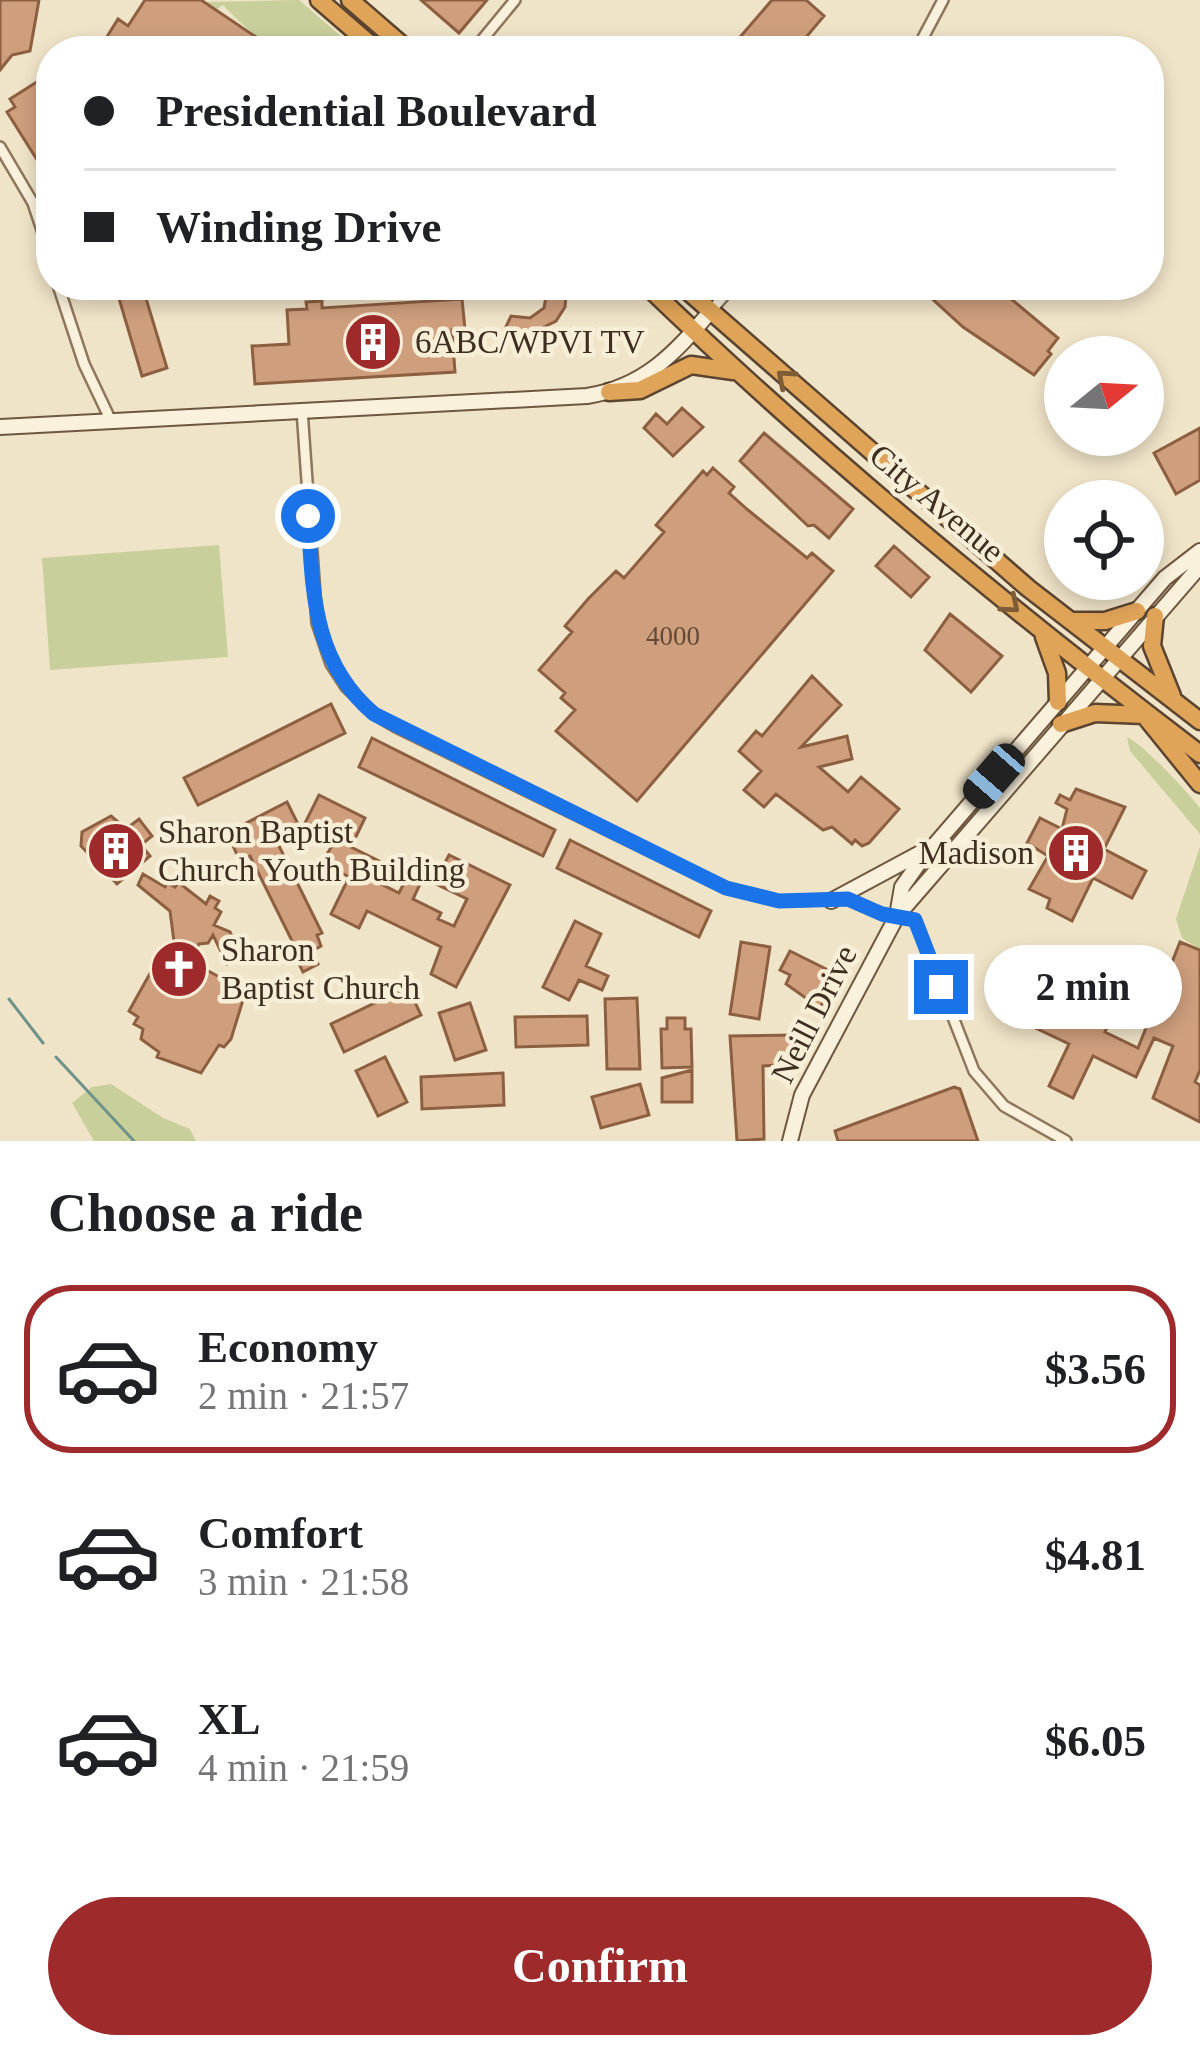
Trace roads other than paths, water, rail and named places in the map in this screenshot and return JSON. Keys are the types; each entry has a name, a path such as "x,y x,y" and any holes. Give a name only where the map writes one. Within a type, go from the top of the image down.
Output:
{"highway":[{"path":"319,0 361,36"},
{"path":"350,0 392,36"},
{"name":"City Avenue","path":"662,300 735,371 1041,631 1200,754"},
{"name":"City Avenue","path":"697,300 1071,621 1200,721"},
{"path":"609,392 640,390 691,365 735,371"},
{"path":"1071,621 1146,614 1152,646 1175,702"},
{"path":"1041,631 1055,665 1058,702"},
{"path":"1061,724 1095,713 1144,715 1200,784"}],"main road":[{"path":"0,428 609,392 656,370 710,312"},
{"path":"1146,614 1178,565 1200,551"},
{"path":"897,916 1061,724 1112,653 1146,614 1200,566"},
{"path":"897,916 902,887 942,836 1058,702 1094,675"},
{"path":"831,901 909,861 942,836"},
{"name":"Neill Drive","path":"790,1141 802,1095 897,916"}],"street":[{"path":"485,36 515,0"},
{"path":"924,36 943,0"},
{"path":"0,147 27,190 36,215"},
{"path":"63,300 84,364 111,421"},
{"path":"710,312 720,300"},
{"path":"302,410 317,622 331,664 364,706 416,738 716,884 767,899 854,901 915,920 922,928 960,1044 979,1079 1014,1113 1066,1141"}],"waterway":[{"path":"9,999 43,1043"},
{"path":"56,1057 134,1141"}],"place":[{"name":"6ABC/WPVI TV","path":"373,342"},
{"name":"Sharon Baptist Church Youth Building","path":"116,851"},
{"name":"Madison","path":"1076,853"},
{"name":"Sharon Baptist Church","path":"179,969"}]}
